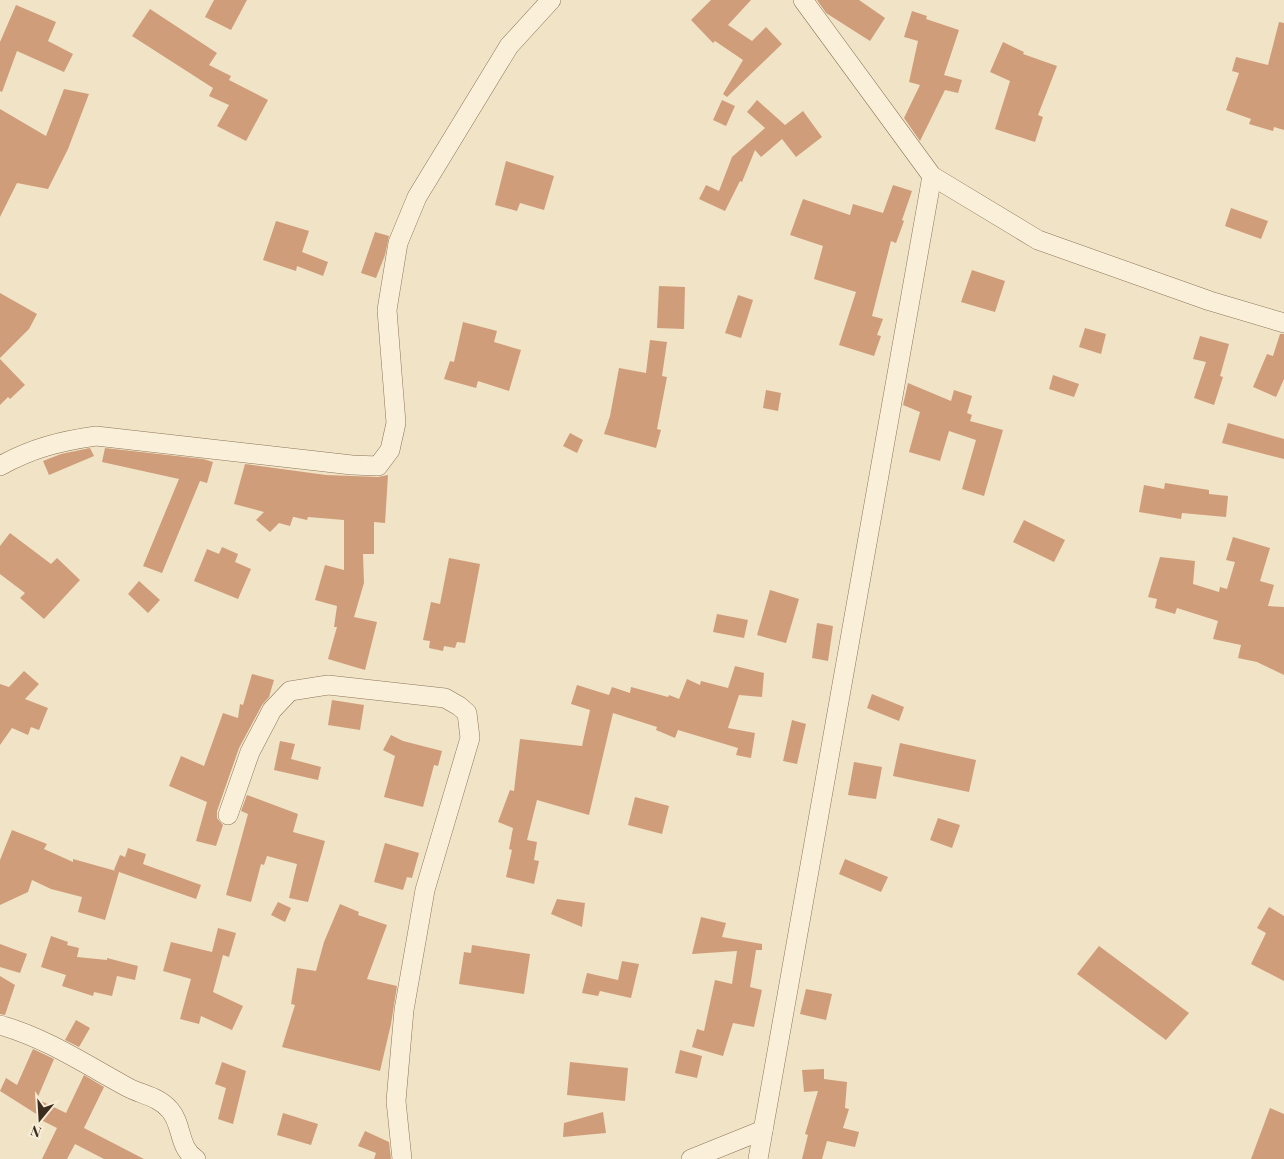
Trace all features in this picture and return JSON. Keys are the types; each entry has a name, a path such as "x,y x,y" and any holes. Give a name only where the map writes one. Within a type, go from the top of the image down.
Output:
{"street":[{"path":"0,466 21,454 56,443 96,436 352,465 378,466 390,450 396,423 387,310 398,243 417,198 509,46 551,0"},
{"path":"803,0 932,176 1038,240 1210,301 1284,323"},
{"path":"758,1159 932,176"},
{"path":"228,815 250,752 272,710 290,691 328,685 444,698 467,713 470,738 425,890 404,1010 396,1101 402,1159"},
{"path":"0,1025 50,1043 129,1088 156,1098 171,1110 179,1127 184,1148 196,1159"},
{"path":"691,1159 763,1130"}],"building":[{"path":"214,0 247,0 231,30 205,17"},
{"path":"711,0 751,0 728,25 752,41 766,27 782,44 727,97 723,94 743,60 715,41 713,43 691,20"},
{"path":"817,0 859,0 885,18 870,41 826,13"},
{"path":"16,5 56,22 48,41 73,54 64,72 17,51 2,92 0,91 0,42"},
{"path":"150,9 217,53 209,65 231,76 229,80 268,100 246,141 217,126 229,105 209,96 213,88 132,36"},
{"path":"912,11 927,16 926,19 959,30 944,75 962,80 958,93 945,90 920,141 904,118 920,85 909,82 918,41 904,37"},
{"path":"1279,22 1284,23 1284,130 1274,127 1273,131 1249,124 1251,119 1226,110 1239,73 1232,71 1236,57 1268,65"},
{"path":"1003,42 1024,52 1023,54 1057,66 1038,115 1043,117 1035,142 995,129 1010,81 990,72"},
{"path":"64,89 89,94 68,149 48,189 17,183 0,217 0,109 46,136"},
{"path":"722,100 735,106 726,126 713,120"},
{"path":"757,100 785,125 803,111 822,137 796,157 782,139 761,157 755,150 742,182 740,181 725,211 699,199 706,185 719,191 732,157 765,128 747,112"},
{"path":"506,161 554,176 544,210 520,203 517,211 495,205"},
{"path":"893,185 912,191 896,243 891,241 872,316 883,319 877,335 881,336 874,356 839,345 856,292 814,279 823,246 790,235 803,199 850,215 853,204 883,213"},
{"path":"1231,208 1268,221 1261,239 1225,226"},
{"path":"276,221 309,231 302,252 328,262 323,276 297,266 296,271 263,260"},
{"path":"375,232 389,236 385,255 376,278 361,273"},
{"path":"972,270 1005,281 995,312 961,302"},
{"path":"659,286 685,287 684,329 657,328"},
{"path":"0,293 37,314 29,329 0,358"},
{"path":"738,295 753,300 741,338 725,333"},
{"path":"463,322 497,331 494,342 521,350 509,391 478,381 476,388 444,379 450,361 454,362"},
{"path":"1085,328 1106,334 1101,354 1079,347"},
{"path":"1280,334 1284,334 1284,379 1276,397 1253,387 1267,354 1273,356"},
{"path":"1200,336 1229,344 1220,376 1223,377 1214,405 1194,398 1206,362 1193,359"},
{"path":"650,340 667,342 662,376 667,377 657,429 661,430 656,448 604,434 610,416 619,368 646,373"},
{"path":"0,359 25,385 10,399 8,397 0,405"},
{"path":"1053,375 1079,384 1074,397 1049,389"},
{"path":"908,383 951,401 954,390 972,396 967,413 972,415 970,421 1003,430 984,496 962,489 976,440 949,431 940,461 909,452 920,412 903,405"},
{"path":"766,390 781,393 778,411 763,408"},
{"path":"1228,423 1284,439 1284,459 1222,443"},
{"path":"570,433 583,440 577,453 563,446"},
{"path":"90,448 94,456 49,475 43,461 61,454"},
{"path":"105,448 203,459 213,462 207,483 200,481 162,573 143,566 179,479 102,462"},
{"path":"245,464 326,475 378,477 388,475 385,523 374,522 374,554 363,554 364,583 354,617 377,622 365,670 328,659 337,627 334,627 337,606 315,600 325,565 344,570 344,520 308,517 307,520 293,517 290,526 279,523 270,532 256,520 264,512 234,504"},
{"path":"1165,483 1209,490 1209,494 1228,496 1226,517 1182,513 1181,519 1139,512 1144,485 1164,489"},
{"path":"1024,520 1065,540 1054,562 1013,542"},
{"path":"10,533 51,564 57,558 80,580 44,619 20,598 25,593 0,574 0,546"},
{"path":"1233,537 1270,548 1260,581 1274,585 1268,606 1284,607 1284,675 1257,662 1238,658 1241,645 1213,639 1218,621 1177,608 1175,614 1155,608 1157,599 1148,597 1160,557 1195,561 1193,584 1219,592 1220,587 1227,589 1235,562 1226,560"},
{"path":"222,547 238,554 235,562 251,569 238,599 194,581 207,549 219,554"},
{"path":"449,558 480,564 465,643 457,642 455,648 444,646 443,651 429,648 430,641 423,640 431,602 440,604"},
{"path":"139,581 160,600 148,613 128,594"},
{"path":"770,590 799,599 786,643 757,635"},
{"path":"717,614 748,620 744,638 713,632"},
{"path":"817,623 833,626 828,661 812,658"},
{"path":"735,666 764,673 762,697 739,695 728,728 755,733 751,758 736,755 738,748 678,730 675,738 656,730 657,727 613,713 589,815 537,800 527,840 537,842 534,860 539,861 534,884 506,877 512,850 509,849 513,828 498,822 510,790 514,791 520,739 582,746 590,710 571,704 577,685 609,695 612,687 630,693 631,687 679,699 687,679 700,685 701,681 728,688"},
{"path":"24,671 39,684 25,699 48,708 39,730 31,727 28,735 12,728 0,745 0,684 9,687"},
{"path":"252,674 274,680 269,697 262,705 239,748 217,811 217,818 223,825 216,846 196,841 207,802 169,786 181,756 204,766 223,713 238,718 240,704 243,705"},
{"path":"872,694 904,707 899,721 867,708"},
{"path":"332,700 364,705 360,730 328,725"},
{"path":"792,720 806,724 797,764 783,761"},
{"path":"391,735 403,741 442,751 438,766 434,765 423,807 384,797 395,756 383,750"},
{"path":"280,741 295,744 291,759 321,767 318,780 274,770"},
{"path":"900,743 976,760 969,792 893,776"},
{"path":"854,762 882,767 876,799 848,795"},
{"path":"247,795 298,814 293,832 325,841 308,902 289,898 297,864 267,856 264,865 261,864 251,902 226,895 248,814 241,811"},
{"path":"635,797 669,806 662,834 628,825"},
{"path":"938,818 960,825 952,848 930,840"},
{"path":"12,830 47,844 44,849 73,862 73,859 116,871 114,870 120,855 125,857 128,848 146,854 143,864 201,885 196,899 119,872 105,920 78,912 82,897 51,889 32,880 28,892 0,905 0,860"},
{"path":"385,843 419,853 412,878 407,877 403,890 374,882"},
{"path":"845,859 888,877 881,892 839,874"},
{"path":"557,899 585,903 582,927 551,914"},
{"path":"278,902 291,908 285,922 271,915"},
{"path":"340,904 359,912 358,915 387,925 367,979 397,986 391,1024 380,1071 282,1047 295,1005 291,1004 297,968 316,971 324,942"},
{"path":"1269,907 1284,916 1284,981 1251,964 1266,933 1257,928"},
{"path":"701,917 726,923 722,937 762,944 762,950 756,950 750,987 762,990 754,1027 733,1023 723,1056 692,1047 697,1029 704,1031 715,980 732,984 737,951 692,954"},
{"path":"218,928 236,933 229,957 223,955 213,992 243,1006 232,1030 201,1016 199,1024 180,1019 191,979 163,971 171,942 212,952"},
{"path":"51,936 68,942 67,945 79,948 77,957 107,960 107,958 138,966 135,980 117,976 112,996 94,992 93,996 62,986 66,975 41,967"},
{"path":"0,944 27,954 20,973 0,967"},
{"path":"472,945 530,954 524,994 459,984 464,952 471,953"},
{"path":"1099,946 1189,1013 1166,1040 1077,974"},
{"path":"622,961 639,964 631,998 600,991 598,996 582,993 587,973 618,980"},
{"path":"0,976 15,985 5,1015 0,1014"},
{"path":"806,989 832,994 826,1020 800,1014"},
{"path":"76,1020 90,1028 79,1047 65,1040"},
{"path":"33,1049 54,1059 37,1099 66,1113 84,1075 104,1087 84,1128 144,1159 104,1159 75,1144 67,1159 42,1159 57,1128 37,1118 38,1115 0,1091 6,1078 17,1085"},
{"path":"680,1050 702,1056 697,1078 675,1073"},
{"path":"222,1062 246,1071 233,1124 218,1119 226,1088 215,1084"},
{"path":"570,1062 628,1068 625,1101 567,1095"},
{"path":"824,1069 824,1079 847,1082 845,1108 849,1109 843,1128 859,1132 855,1147 827,1141 822,1159 802,1159 808,1135 805,1134 818,1091 804,1092 802,1070"},
{"path":"1270,1108 1284,1114 1284,1159 1251,1159"},
{"path":"603,1112 606,1133 563,1137 564,1123"},
{"path":"283,1113 318,1124 311,1145 277,1135"},
{"path":"365,1131 389,1142 391,1159 374,1159 376,1153 358,1146"}]}
